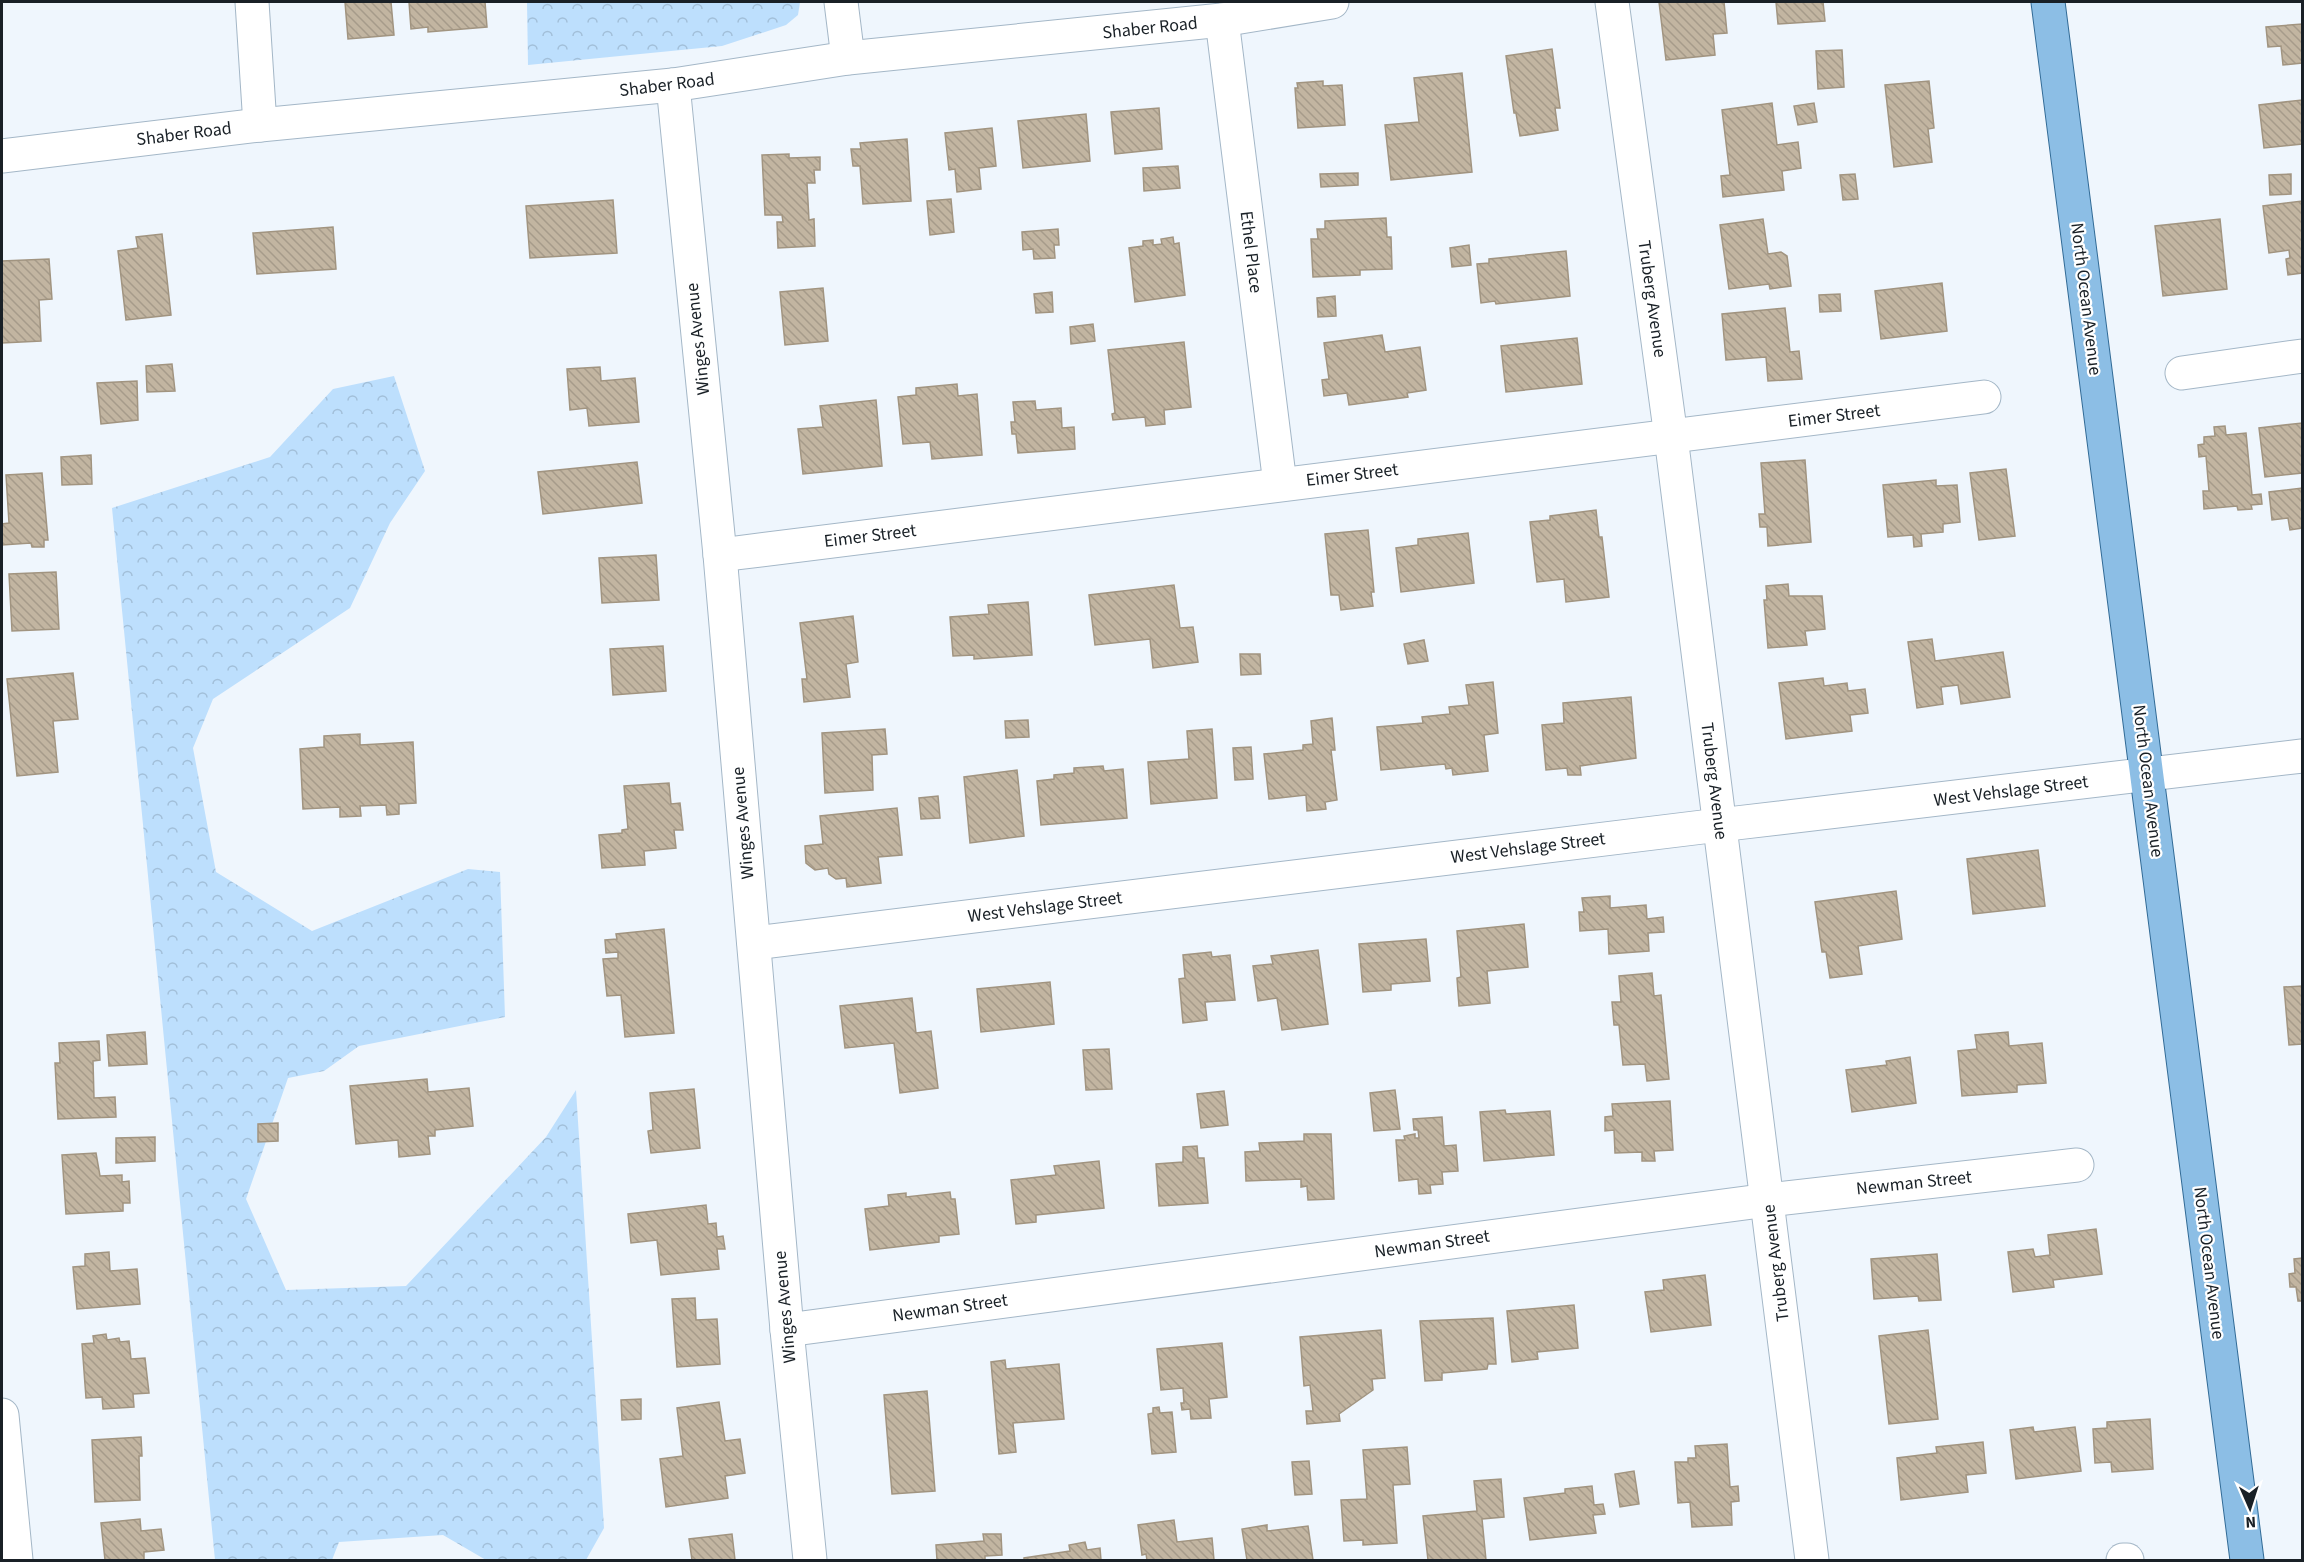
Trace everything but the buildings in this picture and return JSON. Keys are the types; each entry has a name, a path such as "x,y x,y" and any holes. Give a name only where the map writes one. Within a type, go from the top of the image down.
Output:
{"main road":[{"name":"North Ocean Avenue","path":"2048,2 2247,1560"}],"street":[{"path":"252,2 260,125"},
{"path":"841,2 848,58"},
{"name":"Shaber Road","path":"2,156 260,125 673,86 848,58 1222,20 1332,2"},
{"name":"Truberg Avenue","path":"1612,2 1671,437 1812,1560"},
{"name":"Ethel Place","path":"1222,20 1280,484"},
{"name":"Winges Avenue","path":"673,86 720,555 787,1330 810,1560"},
{"path":"2182,373 2302,356"},
{"name":"Eimer Street","path":"720,555 1984,397"},
{"name":"West Vehslage Street","path":"754,943 2302,756"},
{"name":"Newman Street","path":"787,1330 1768,1200 2077,1165"},
{"path":"2,1415 16,1560"}],"green space":[{"path":"527,2 800,2 798,15 786,25 722,46 528,65"},
{"path":"394,376 425,471 390,523 350,608 213,699 193,748 216,872 312,931 468,869 500,872 505,1017 359,1046 324,1071 288,1078 246,1199 286,1290 406,1286 546,1137 576,1090 604,1528 586,1560 486,1560 443,1535 339,1542 332,1560 215,1560 112,508 270,457 333,389"}]}
